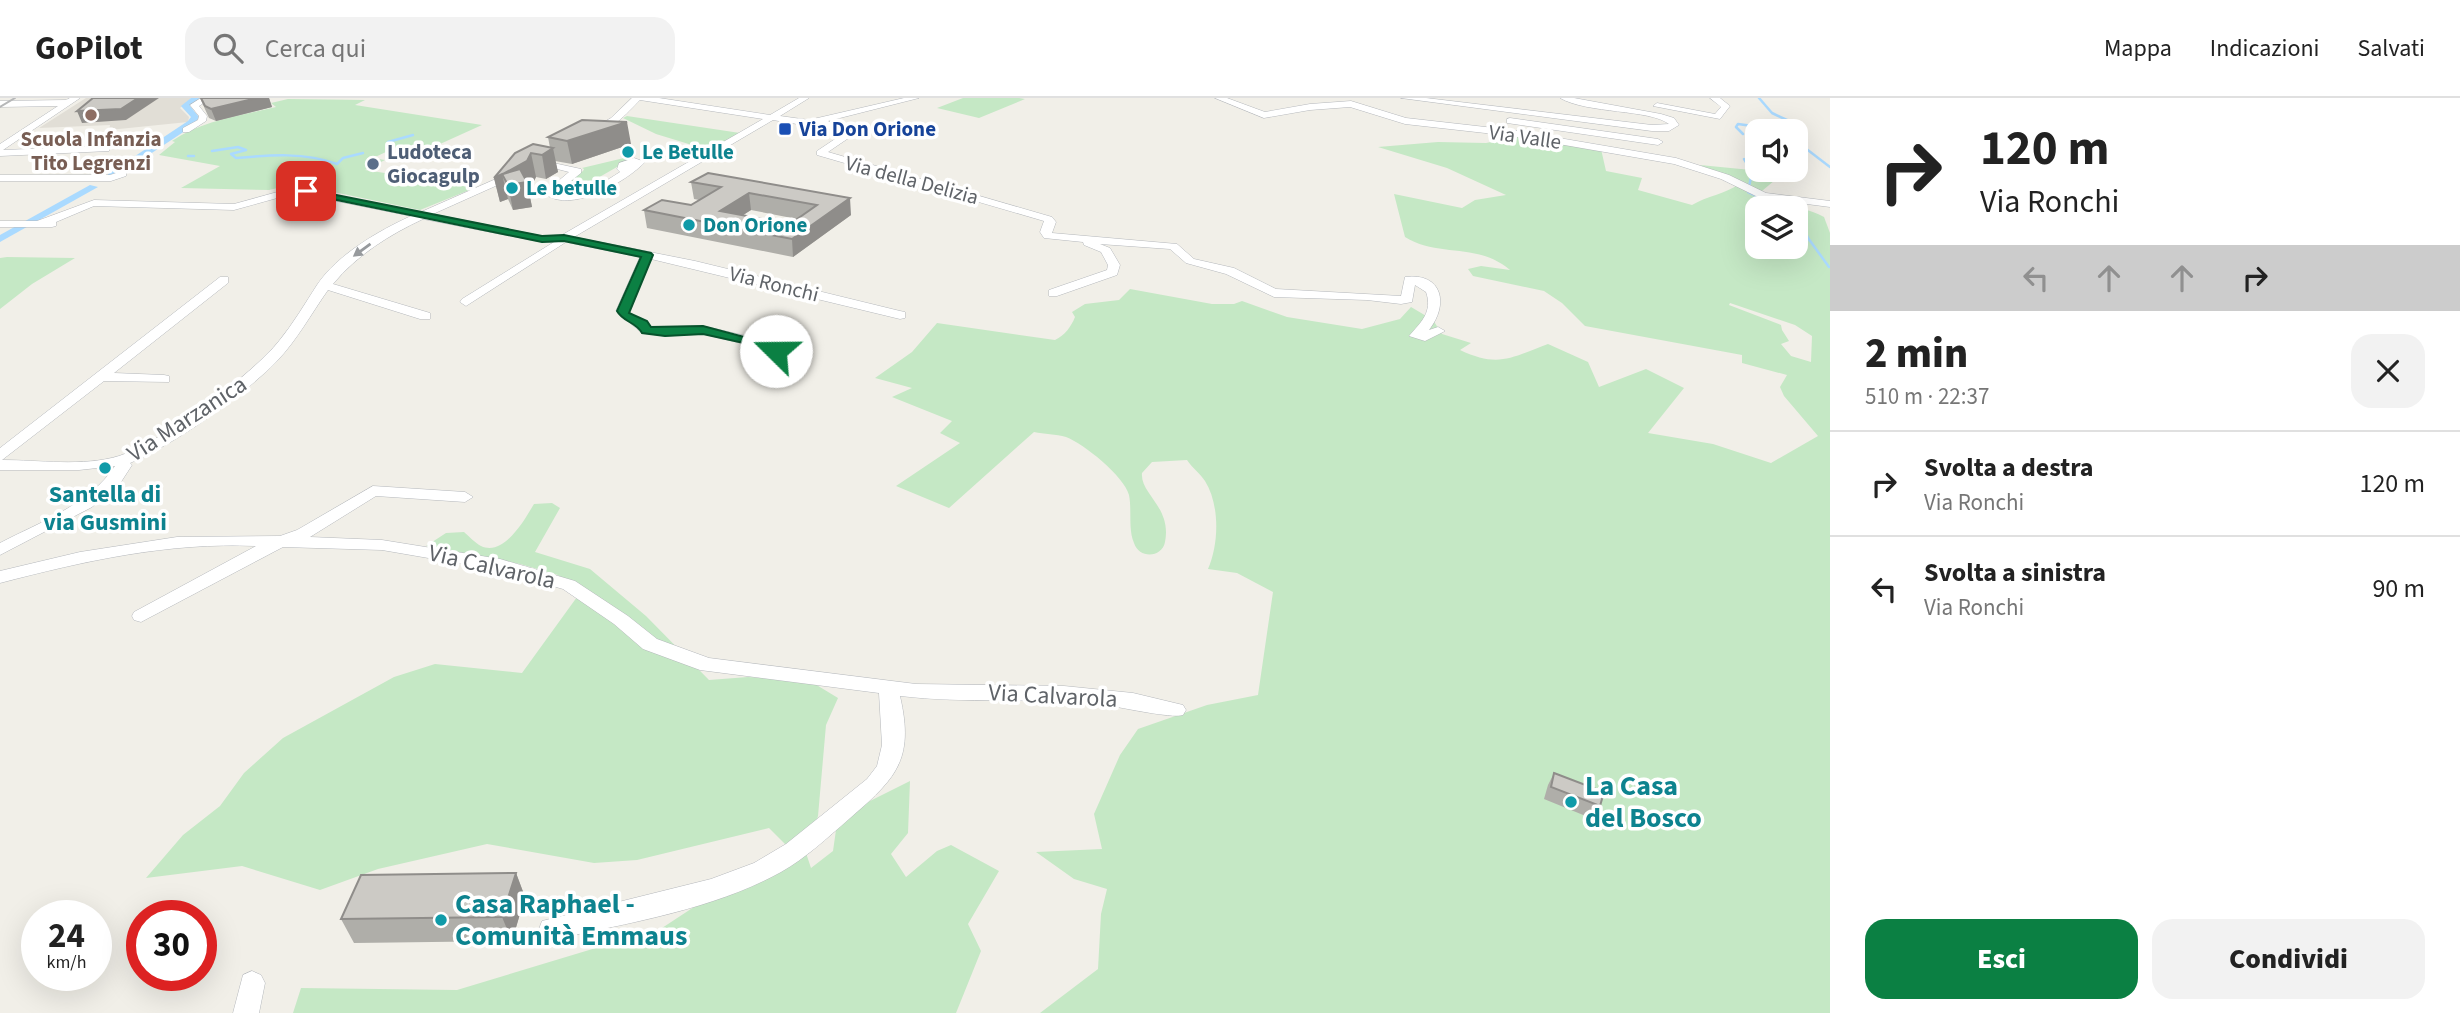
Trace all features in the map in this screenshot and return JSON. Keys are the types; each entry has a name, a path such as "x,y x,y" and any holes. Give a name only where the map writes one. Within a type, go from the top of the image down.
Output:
{"street":[{"path":"186,130 202,121 203,116 194,106 208,98"},
{"path":"587,135 614,120 640,98 806,123 915,98"},
{"path":"466,302 564,238 804,98"},
{"name":"Via Valle","path":"1219,98 1264,115 1348,103 1405,121 1512,133 1676,161 1725,177 1764,196 1830,204"},
{"path":"1310,107 1356,98"},
{"path":"1405,98 1652,128 1669,128 1674,125 1667,118 1618,111 1564,98"},
{"path":"1482,98 1522,107 1525,111"},
{"path":"1618,111 1626,102 1635,102 1718,117 1726,106 1714,98"},
{"path":"0,104 73,100"},
{"path":"0,148 73,100"},
{"path":"1428,100 1434,107 1456,113 1658,142"},
{"path":"1712,117 1710,121 1714,128"},
{"name":"Via della Delizia","path":"820,121 848,135 820,153 1048,219 1051,222 1046,232 1048,236"},
{"path":"0,153 108,148 88,162"},
{"name":"Via Marzanica","path":"0,550 101,493 124,465 120,461 136,455 181,426 267,363 323,285 352,257 390,230 420,214 475,193 551,154"},
{"path":"535,162 567,166 577,171 549,193 555,198 578,197 626,172"},
{"path":"0,178 114,178 122,174"},
{"path":"20,188 38,178"},
{"path":"58,187 72,178"},
{"path":"0,224 58,223 90,208 118,205 234,207 279,194 306,191 542,239 564,238"},
{"path":"1048,236 1055,240 1103,247 1111,259 1114,271 1053,293"},
{"path":"1048,236 1173,247 1191,261 1230,271 1274,293 1367,296 1401,300 1408,299 1409,281 1414,280 1426,285 1435,296 1433,318 1416,336 1425,337 1437,331"},
{"name":"Via Ronchi","path":"564,238 900,315"},
{"path":"542,239 549,247 542,252"},
{"path":"647,255 622,311 625,316 643,323 647,330 703,330 780,348 776,351"},
{"path":"0,456 224,280"},
{"path":"323,285 425,316"},
{"path":"99,377 164,379"},
{"path":"0,465 120,461"},
{"name":"Via Calvarola","path":"141,616 268,546 303,534 373,491 465,497"},
{"name":"Via Calvarola","path":"0,577 80,557 177,542 382,545 500,565 569,585 621,620 650,644 707,665 916,691 1064,693 1133,700 1176,710"},
{"path":"551,929 654,905 723,884 764,870 803,843 874,785 891,766 894,756 893,717 887,687"},
{"path":"246,1013 252,983"}],"shaded area":[{"path":"86,98 191,98 180,108 189,117 188,122 109,130 110,125 39,128"}],"green space":[{"path":"963,98 1025,99 979,118 937,108"},
{"path":"288,99 365,100 355,105 482,125 429,149 401,145 373,158 385,160 365,170 477,187 420,210 295,184 269,190 181,188 220,166 159,155 183,134 221,120 276,107 271,103"},
{"path":"627,116 740,133 710,150 656,134 623,118"},
{"path":"1508,134 1601,149 1606,171 1642,178 1638,190 1692,205 1739,184 1700,165 1745,169 1745,182 1773,182 1762,191 1768,196 1745,196 1745,259 1808,259 1808,210 1824,217 1830,233 1830,1013 1040,1013 1098,969 1101,914 1107,889 1074,879 1036,852 1102,849 1094,814 1120,755 1138,729 1207,705 1258,695 1273,592 1237,573 1208,569 1216,536 1213,501 1205,481 1187,460 1152,462 1142,473 1146,488 1164,519 1166,530 1163,547 1155,554 1141,552 1134,543 1129,495 1120,479 1093,453 1066,437 1034,432 949,508 896,486 960,443 940,433 952,421 892,397 912,388 875,378 912,352 937,323 1055,340 1072,324 1075,317 1072,312 1085,304 1119,300 1130,289 1212,304 1234,304 1242,301 1287,317 1362,329 1400,319 1411,307 1433,320 1442,334 1471,343 1460,350 1485,359 1504,359 1548,344 1588,362 1599,387 1646,369 1684,388 1648,433 1713,444 1771,463 1818,436 1784,396 1780,387 1787,375 1742,363 1742,355 1585,326 1562,303 1544,291 1473,276 1468,269 1481,266 1510,270 1497,261 1471,253 1431,247 1405,237 1394,194 1462,208 1475,200 1506,195 1447,168 1378,147 1438,142 1486,143 1501,140","holes":["1730,303 1795,325 1812,336 1811,362 1791,356 1781,344 1789,341 1781,325 1729,305"]},
{"path":"624,158 631,159 596,179 602,182 589,189 568,195 554,194 563,184 583,171 582,168"},
{"path":"0,258 75,258 32,284 0,309"},
{"path":"552,503 560,508 535,552 590,569 646,616 709,680 748,677 810,681 838,698 826,725 818,816 806,853 811,868 833,851 837,823 868,802 910,781 908,833 891,854 906,877 937,851 951,845 999,871 968,924 981,951 956,1013 293,1013 301,988 457,990 662,928 787,846 769,828 637,860 594,863 487,844 378,869 320,890 242,866 146,878 183,835 220,806 244,773 283,738 394,677 435,664 522,673 577,597 558,575 520,564 426,546 446,533 464,532 481,546 498,546 513,535 534,504"}],"building":[{"path":"93,98 138,98 121,109 77,111"},
{"path":"201,98 257,98 211,109 205,106"},
{"path":"582,120 627,122 567,141 548,137"},
{"path":"533,144 553,148 542,155 531,153 527,161 503,174 520,169 527,182 508,185 502,174 494,178 515,153"},
{"path":"708,173 850,198 792,239 644,210 662,200 691,205 721,187 691,182","holes":["749,193 817,205 790,224 720,211"]},
{"path":"1554,773 1604,792 1600,806 1551,787"},
{"path":"516,873 502,917 341,919 361,875"}],"waterway":[{"path":"111,176 191,123 195,117 185,106 196,98"},
{"path":"1743,134 1736,127 1738,124 1788,131 1789,121 1772,113 1759,98"},
{"path":"388,142 413,135"},
{"path":"212,151 238,147 246,150 231,154 236,158 300,156 337,164 343,158 363,153"},
{"path":"1808,150 1830,167"},
{"path":"188,156 194,156"},
{"path":"1744,159 1752,172 1748,192 1756,196"},
{"path":"0,239 93,187"},
{"path":"1808,238 1829,267"}],"tram line":[{"path":"0,107 15,98"}],"place":[{"name":"Scuola Infanzia Tito Legrenzi","path":"91,115"},
{"name":"Via Don Orione","path":"785,129"},
{"name":"Le Betulle","path":"628,152"},
{"name":"Ludoteca Giocagulp","path":"373,164"},
{"name":"Le betulle","path":"512,188"},
{"name":"Don Orione","path":"689,225"},
{"name":"Santella di via Gusmini","path":"105,468"},
{"name":"La Casa del Bosco","path":"1571,802"},
{"name":"Casa Raphael - Comunità Emmaus","path":"441,920"}],"route":[{"path":"306,191 542,239 564,238 647,255 622,311 625,316 643,323 647,330 703,330 780,348 776,351"}]}
